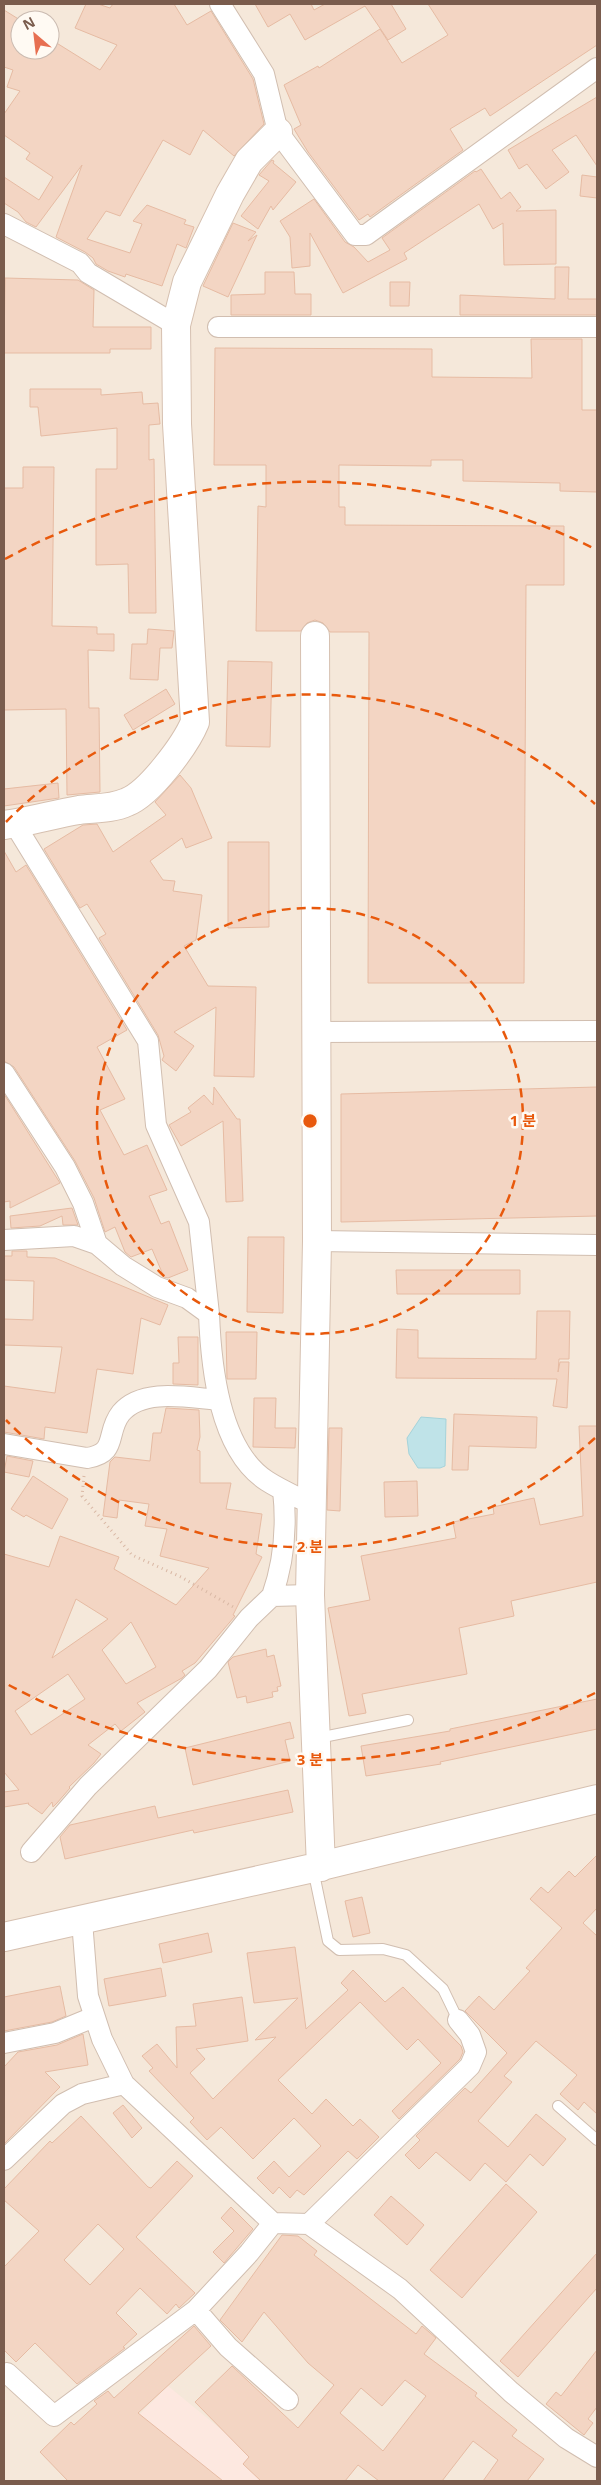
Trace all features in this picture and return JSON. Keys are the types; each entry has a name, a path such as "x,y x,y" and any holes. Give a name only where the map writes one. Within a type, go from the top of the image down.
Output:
{"street":[{"path":"220,4 264,74 278,132 355,235 366,235 597,68"},
{"path":"278,132 249,161 230,194 188,282 176,325 177,424 195,722 189,738 171,763 130,802 111,807 80,810 9,824 148,1041 156,1125 199,1222 209,1314 210,1357 218,1400 243,1457 266,1481 311,1504"},
{"path":"4,224 80,263 88,273 176,325"},
{"path":"218,327 597,327"},
{"path":"315,636 317,1241 310,1595 317,1738 317,1868"},
{"path":"316,1032 597,1031"},
{"path":"4,1072 66,1167 83,1203 98,1244"},
{"path":"4,1240 74,1236 98,1244 123,1266 157,1287 186,1298 209,1314"},
{"path":"317,1241 597,1245"},
{"path":"4,1444 87,1458 100,1456 107,1449 122,1412 140,1401 161,1396 218,1400"},
{"path":"31,1852 88,1786 208,1669 249,1618 272,1596 281,1570 286,1512 283,1490"},
{"path":"272,1596 310,1595"},
{"path":"4,1937 317,1868 597,1799"},
{"path":"82,1921 88,1996 110,2057 124,2084 273,2223 309,2224 400,2289 511,2392 566,2438 597,2457"},
{"path":"4,2043 54,2033 94,2017"},
{"path":"309,2224 470,2066 476,2052 470,2035 458,2020"},
{"path":"4,2160 63,2104 82,2094 124,2084"},
{"path":"6,2373 54,2416 196,2310 249,2253 273,2223"},
{"path":"196,2310 228,2347 288,2400"}],"lane":[{"path":"317,1738 408,1720"},
{"path":"317,1868 328,1941 339,1950 383,1949 406,1955 443,1989 458,2020"},
{"path":"558,2106 597,2140"}],"path":[{"path":"87,1458 82,1496 132,1555 196,1584 249,1618"}],"shaded area":[{"path":"4,4 597,4 597,2481 4,2481"},
{"path":"168,2386 284,2481 73,2481"}],"water":[{"path":"421,1417 446,1419 445,1466 440,1468 418,1468 409,1454 407,1438"}],"building":[{"path":"86,4 98,4 110,8 113,4 174,4 187,25 211,11 253,79 264,124 234,156 203,130 190,155 163,140 120,216 106,211 87,239 130,253 142,224 133,221 147,205 186,220 184,224 194,227 186,248 177,244 162,286 126,274 125,277 108,271 96,264 93,258 85,252 56,237 82,165 36,227 26,222 18,212 4,203 4,177 39,200 53,177 26,159 30,153 4,135 4,114 20,91 7,87 13,70 4,67 4,10 10,14 10,60 60,60 60,45 100,70 117,45 75,28"},
{"path":"255,4 311,4 314,10 325,4 391,4 406,29 388,40 365,6 305,40 290,14 268,27"},
{"path":"428,4 597,4 597,45 490,116 485,108 450,129 463,150 370,217 368,214 359,220 308,152 294,129 301,125 284,85 318,66 319,68 380,29 402,63 448,35"},
{"path":"597,97 597,166 576,135 552,150 569,172 546,189 527,164 519,169 508,150"},
{"path":"272,160 274,161 273,163 296,182 273,210 271,206 258,229 241,216 269,181 259,175"},
{"path":"481,169 501,199 510,192 521,207 516,211 556,210 556,264 504,265 503,223 493,229 479,204 404,253 407,259 343,293 310,233 310,266 292,268 290,237 280,221 314,199 345,242 354,247 368,262 390,250 382,238 475,171"},
{"path":"582,175 597,177 597,198 580,196"},
{"path":"233,223 256,232 248,241 257,235 228,297 203,286"},
{"path":"555,267 569,267 568,299 597,299 597,315 460,315 460,295 555,299"},
{"path":"265,272 294,272 295,294 311,294 311,315 231,315 231,295 265,294"},
{"path":"5,278 78,280 94,290 93,327 151,327 151,349 110,349 110,353 4,353"},
{"path":"390,282 410,282 409,306 390,306"},
{"path":"531,339 582,339 582,410 597,410 597,492 560,491 560,483 463,481 463,460 431,460 431,466 339,465 339,507 345,507 345,525 564,526 564,585 526,585 524,983 368,983 369,632 330,632 323,623 315,620 307,623 301,631 256,631 258,506 266,507 266,465 214,465 215,348 432,349 432,377 532,378"},
{"path":"30,389 101,389 101,395 142,392 143,404 158,403 160,424 149,425 149,460 154,459 156,613 129,613 128,564 96,565 96,469 117,469 117,428 41,436 38,407 30,407"},
{"path":"23,467 54,467 52,626 97,627 97,634 114,634 114,651 88,650 89,708 99,708 100,792 67,795 66,709 4,710 4,488 23,488"},
{"path":"148,629 174,631 172,648 160,648 158,680 130,679 132,644 147,644"},
{"path":"228,661 272,662 270,747 226,746"},
{"path":"166,689 175,704 133,730 124,715"},
{"path":"180,775 191,788 212,838 186,848 182,838 150,861 163,880 175,881 173,891 202,895 196,940 184,946 208,986 256,987 254,1077 214,1076 216,1007 174,1032 194,1046 176,1071 162,1060 164,1056 158,1035 99,938 106,934 87,904 80,908 44,849 83,825 97,824 113,852 166,815 155,802"},
{"path":"58,783 59,798 4,806 4,789"},
{"path":"228,842 269,842 269,927 228,928"},
{"path":"4,851 16,872 26,865 127,1030 97,1047 125,1099 100,1110 124,1155 147,1145 167,1190 149,1196 161,1224 169,1221 188,1270 168,1278 164,1277 152,1249 131,1257 125,1252 115,1227 105,1232 94,1198 75,1161 14,1067 4,1061"},
{"path":"214,1087 237,1119 240,1119 243,1201 226,1202 223,1121 181,1146 169,1125 191,1112 188,1108 204,1095 213,1105"},
{"path":"597,1087 597,1216 341,1222 341,1094"},
{"path":"4,1094 60,1183 10,1208 10,1201 4,1202"},
{"path":"72,1208 78,1225 63,1225 62,1216 40,1226 11,1228 10,1216"},
{"path":"248,1237 284,1237 283,1313 247,1312"},
{"path":"12,1251 27,1251 27,1257 55,1258 168,1305 160,1325 141,1318 133,1374 97,1369 87,1433 45,1427 44,1439 4,1432 4,1386 55,1393 62,1347 4,1345 4,1319 33,1320 34,1281 4,1280 4,1256 12,1256"},
{"path":"396,1270 520,1270 520,1294 397,1294"},
{"path":"537,1311 570,1311 569,1359 559,1359 558,1372 560,1362 569,1362 567,1408 553,1406 557,1379 396,1378 397,1329 418,1330 418,1358 536,1359"},
{"path":"226,1332 257,1332 256,1379 227,1379"},
{"path":"178,1337 198,1337 198,1385 173,1384 173,1363 179,1363"},
{"path":"254,1398 276,1398 275,1428 296,1428 295,1448 253,1447"},
{"path":"166,1408 199,1410 200,1437 197,1450 200,1451 200,1483 231,1483 226,1509 262,1514 256,1554 262,1557 233,1615 235,1616 195,1663 182,1671 185,1675 182,1678 137,1703 145,1712 121,1731 115,1724 88,1745 101,1754 69,1787 53,1807 52,1802 42,1814 29,1803 4,1807 4,1792 19,1790 4,1772 4,1554 49,1567 60,1536 119,1557 114,1569 176,1605 209,1568 160,1556 167,1529 145,1526 149,1504 119,1500 117,1518 103,1516 110,1462 115,1457 150,1461 153,1433 161,1433","holes":["76,1599 108,1619 52,1658","131,1622 156,1667 126,1684 102,1650","68,1674 85,1699 31,1735 15,1711"]},
{"path":"454,1414 537,1417 536,1448 469,1446 468,1470 452,1470"},
{"path":"579,1426 597,1426 597,1582 511,1601 514,1616 459,1628 467,1674 362,1694 366,1713 349,1716 328,1608 370,1600 361,1556 456,1538 453,1522 494,1514 493,1507 534,1498 540,1525 583,1516"},
{"path":"329,1428 342,1428 340,1511 327,1510"},
{"path":"7,1456 33,1461 29,1477 4,1472"},
{"path":"33,1476 68,1499 52,1529 11,1509"},
{"path":"417,1481 418,1516 385,1517 384,1482"},
{"path":"266,1649 267,1657 274,1655 281,1686 277,1687 278,1691 272,1692 273,1697 247,1703 246,1696 237,1698 228,1662 233,1657"},
{"path":"597,1699 597,1729 440,1762 441,1764 366,1776 361,1746 450,1731 450,1729"},
{"path":"290,1722 294,1738 285,1740 290,1761 193,1785 185,1748"},
{"path":"288,1790 293,1812 194,1833 193,1830 65,1859 60,1837 70,1825 155,1806 158,1818"},
{"path":"597,1855 597,1908 583,1923 597,1936 597,2114 584,2102 578,2110 560,2094 577,2075 536,2041 504,2076 512,2082 478,2121 508,2147 536,2114 566,2139 543,2166 530,2154 506,2182 485,2163 470,2181 436,2152 419,2169 405,2155 420,2140 416,2136 465,2088 471,2093 507,2053 465,2011 479,1996 494,2010 530,1971 526,1968 562,1928 530,1899 541,1887 548,1893 569,1871 575,1877"},
{"path":"362,1897 370,1933 353,1937 345,1901"},
{"path":"208,1933 212,1952 163,1963 159,1944"},
{"path":"295,1947 306,2029 348,1990 341,1983 353,1970 385,2002 403,1987 461,2046 463,2052 460,2059 399,2119 392,2111 441,2063 418,2039 407,2050 360,2002 278,2080 312,2114 326,2099 353,2126 360,2119 379,2137 357,2159 348,2151 304,2195 297,2190 290,2198 279,2187 273,2194 257,2178 274,2161 289,2177 321,2146 294,2118 253,2159 221,2127 207,2140 190,2122 194,2118 149,2071 153,2068 142,2056 157,2044 177,2068 176,2027 196,2026 193,2004 242,1997 248,2041 196,2049 205,2059 190,2073 213,2099 276,2037 255,2040 298,1998 254,2003 247,1953"},
{"path":"161,1968 166,1996 109,2006 104,1979"},
{"path":"60,1986 66,2016 52,2022 4,2031 4,1997"},
{"path":"83,2034 88,2065 45,2072 60,2087 4,2144 4,2067 18,2052 57,2045"},
{"path":"123,2105 142,2128 132,2138 113,2113"},
{"path":"81,2116 148,2187 151,2188 177,2161 193,2176 136,2237 195,2293 179,2308 176,2304 167,2314 140,2288 116,2313 137,2334 123,2347 125,2348 77,2384 35,2343 16,2362 4,2350 4,2267 39,2231 4,2200 4,2189 50,2141 52,2143","holes":["98,2224 124,2249 90,2285 64,2260"]},
{"path":"506,2184 537,2212 462,2298 430,2270"},
{"path":"391,2196 424,2225 407,2245 374,2215"},
{"path":"231,2207 253,2229 224,2263 213,2252 234,2231 221,2218"},
{"path":"282,2235 298,2236 317,2251 314,2255 416,2334 422,2326 436,2338 424,2354 477,2393 475,2396 517,2430 512,2436 544,2459 527,2481 483,2481 498,2460 473,2441 442,2481 379,2481 358,2465 345,2481 261,2481 243,2464 249,2457 195,2402 232,2366 298,2428 334,2385 308,2363 264,2312 242,2342 220,2320","holes":["405,2380 426,2396 383,2451 340,2413 361,2388 382,2406"]},
{"path":"597,2253 597,2288 518,2377 500,2361"},
{"path":"194,2326 211,2346 138,2413 223,2481 68,2481 40,2452 71,2422 74,2425 97,2404 94,2401 108,2391 114,2398"},
{"path":"597,2350 597,2407 588,2419 593,2423 584,2435 546,2404 556,2392 561,2396"}]}
